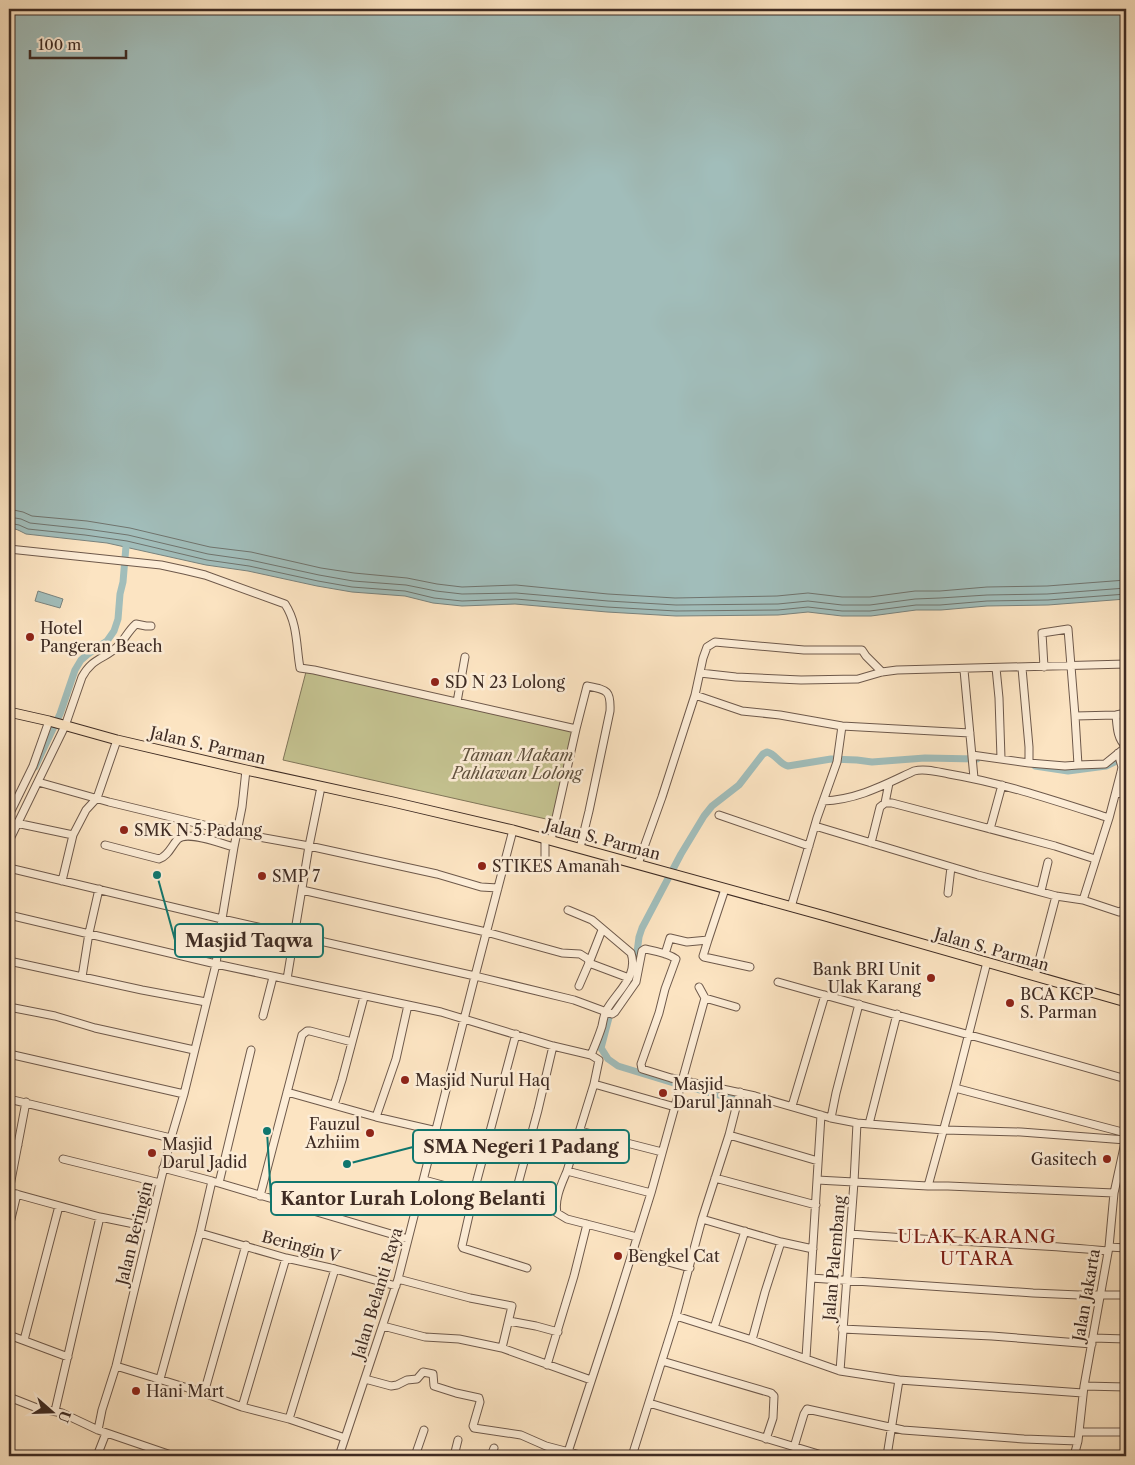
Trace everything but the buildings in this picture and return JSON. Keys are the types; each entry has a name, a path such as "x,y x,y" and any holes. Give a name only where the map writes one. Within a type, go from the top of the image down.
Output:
{"main road":[{"name":"Jalan S. Parman","path":"9,712 117,740 377,798 548,839 1126,1002"}],"street":[{"path":"9,549 168,567 205,575 285,604 290,611 296,628 300,668 576,729"},
{"path":"9,814 33,766 88,667 118,647 126,637 127,632 136,624 151,626"},
{"path":"1044,667 1042,633 1068,629 1078,765"},
{"path":"638,864 695,695 707,647 715,642 804,650 862,650 882,672"},
{"path":"457,702 466,657"},
{"path":"700,673 736,677 801,680 858,679 897,670 964,670 1126,664"},
{"path":"996,668 1001,758"},
{"path":"1022,668 1029,763"},
{"path":"964,670 974,778"},
{"path":"545,857 544,845 548,839 587,686 607,692 611,698 610,711 580,848"},
{"path":"695,695 742,711 842,726 970,733"},
{"path":"1075,716 1126,713"},
{"path":"972,756 1065,766 1105,764 1112,760 1126,746 1119,735 1116,715"},
{"path":"9,841 16,823 38,782 57,723"},
{"path":"790,907 837,762 842,726"},
{"path":"62,881 73,835 86,810 97,798 117,740"},
{"path":"1083,900 1109,818 1123,765 1118,754"},
{"name":"Jalan Beringin","path":"97,1456 102,1431 102,1410 116,1366 171,1138 184,1094 216,964 242,807 246,770"},
{"path":"823,801 853,798 918,770 924,770 974,778 1109,818"},
{"path":"38,782 237,833 309,846 437,874 482,886 498,888"},
{"path":"871,843 880,807 885,803 889,783"},
{"path":"990,829 1002,786"},
{"path":"287,979 309,846 321,787"},
{"path":"1116,792 1126,795"},
{"path":"885,803 1055,846 1095,859"},
{"path":"719,815 809,846"},
{"path":"16,823 73,835"},
{"path":"815,826 1056,896 1083,900 1119,912 1126,909"},
{"name":"Jalan Belanti Raya","path":"339,1456 397,1283 513,830"},
{"path":"104,845 159,860 184,835 234,847"},
{"path":"1041,891 1048,862"},
{"path":"948,893 951,867"},
{"path":"9,868 222,919 475,976 574,1000 608,1012 615,1012 636,982 642,951 646,949 676,959 640,1066 642,1069 682,1081 740,1092 831,1118 857,1123 944,1130 1021,1132 1126,1139"},
{"path":"82,977 99,889"},
{"path":"724,889 703,956 704,958 750,967"},
{"path":"302,890 486,932 562,953 580,954 585,956 589,963 629,978"},
{"path":"1035,976 1056,896"},
{"path":"568,910 592,920 631,953 633,958 629,978 608,1012 591,1055"},
{"path":"9,915 273,977 408,1005 465,1019 553,1046 591,1055 599,1060 594,1084 567,1171 560,1187 556,1206 558,1213 567,1219 637,1237"},
{"path":"579,986 602,930"},
{"path":"665,954 671,938 687,942 708,940"},
{"path":"9,960 206,1002"},
{"path":"928,1186 987,962"},
{"path":"263,1016 273,977"},
{"path":"778,982 1126,1079"},
{"path":"698,987 705,998 736,1007"},
{"path":"792,1106 825,995"},
{"path":"334,1105 364,997"},
{"path":"568,1452 651,1193 705,998"},
{"path":"831,1118 859,1004"},
{"path":"376,1116 396,1059 408,1005"},
{"path":"9,1006 55,1016 95,1028 194,1050"},
{"path":"869,1124 897,1014"},
{"path":"260,1196 302,1035 310,1031 352,1042"},
{"path":"516,1034 462,1243 463,1248 527,1268"},
{"path":"424,1180 501,1201 506,1201 510,1198 518,1184 553,1046"},
{"path":"160,1379 251,1050"},
{"path":"9,1054 184,1094"},
{"path":"594,1084 675,1107"},
{"path":"955,1088 1126,1133"},
{"path":"287,1092 436,1131"},
{"path":"632,1456 676,1316 702,1219 729,1135 740,1092"},
{"path":"9,1099 171,1138"},
{"path":"26,1102 9,1192 100,1217 149,1228"},
{"path":"806,1358 822,1115"},
{"path":"817,1180 854,1182 857,1123"},
{"path":"580,1131 662,1152"},
{"path":"729,1135 818,1161"},
{"name":"Jalan Jakarta","path":"1074,1456 1078,1441 1084,1390 1108,1249 1114,1193 1126,1139"},
{"path":"9,1143 18,1144"},
{"path":"62,1159 160,1183"},
{"path":"164,1168 408,1239"},
{"path":"567,1171 651,1193"},
{"path":"715,1178 816,1205"},
{"name":"Jalan Palembang","path":"840,1371 854,1182 1114,1193"},
{"path":"9,1227 17,1194"},
{"path":"24,1340 59,1206"},
{"path":"55,1411 100,1217"},
{"path":"702,1219 781,1242 813,1249"},
{"path":"547,1365 588,1224"},
{"path":"714,1328 745,1231"},
{"name":"Beringin V","path":"200,1233 286,1258 397,1283 510,1305 512,1307 509,1321"},
{"path":"850,1234 1108,1249 1126,1248"},
{"path":"752,1340 781,1242"},
{"path":"204,1393 246,1246"},
{"path":"632,1252 690,1268"},
{"path":"242,1406 286,1258"},
{"path":"289,1419 335,1269"},
{"path":"811,1278 1034,1293 1126,1295"},
{"path":"676,1316 806,1358 840,1371 899,1380 1084,1390 1126,1388"},
{"path":"502,1348 509,1321 558,1332"},
{"path":"383,1326 425,1337 459,1339 502,1348 591,1380"},
{"path":"842,1329 1092,1341 1126,1339"},
{"path":"9,1335 68,1357"},
{"path":"662,1361 774,1396 774,1411 766,1439"},
{"path":"116,1366 346,1438"},
{"path":"365,1379 395,1386 407,1380 417,1380 423,1372 433,1374 434,1386 479,1398 480,1402 474,1428 521,1436 546,1446 584,1456"},
{"path":"887,1456 899,1380"},
{"path":"9,1397 37,1408 55,1411 162,1454 174,1456"},
{"path":"649,1404 825,1456"},
{"path":"794,1447 807,1409 892,1429 1078,1441"},
{"path":"415,1456 424,1430"},
{"path":"1079,1432 1126,1432"},
{"path":"454,1456 458,1440"},
{"path":"491,1456 494,1448"}],"green space":[{"name":"Taman Makam Pahlawan Lolong","path":"307,668 575,728 555,821 283,760"}],"water":[{"path":"9,9 1126,9 1126,599 1048,605 916,610 871,616 842,616 808,612 778,615 676,616 515,604 462,606 433,603 405,596 352,592 317,586 248,571 206,565 107,543 26,534 9,527"},
{"path":"38,591 63,599 60,608 35,601"}],"waterway":[{"path":"35,767 60,714 75,670 81,660 107,641 114,631 118,619 126,546"},
{"path":"677,1084 618,1066 608,1059 601,1048 611,1010 634,976 642,928 681,854 712,806 739,785 763,754 767,752 788,766 831,759 872,762 925,758 977,759"},
{"path":"1035,766 1068,771 1106,766 1123,758"},
{"path":"689,1087 734,1099 735,1108"}],"place":[{"name":"Hotel Pangeran Beach","path":"30,637"},
{"name":"SD N 23 Lolong","path":"435,682"},
{"name":"SMK N 5 Padang","path":"124,830"},
{"name":"STIKES Amanah","path":"482,866"},
{"name":"Masjid Taqwa","path":"157,875"},
{"name":"SMP 7","path":"262,876"},
{"name":"Bank BRI Unit Ulak Karang","path":"931,978"},
{"name":"BCA KCP S. Parman","path":"1010,1003"},
{"name":"Masjid Nurul Haq","path":"405,1080"},
{"name":"Masjid Darul Jannah","path":"663,1093"},
{"name":"Kantor Lurah Lolong Belanti","path":"267,1131"},
{"name":"Fauzul Azhiim","path":"370,1133"},
{"name":"Masjid Darul Jadid","path":"152,1153"},
{"name":"Gasitech","path":"1107,1159"},
{"name":"SMA Negeri 1 Padang","path":"347,1164"},
{"name":"Bengkel Cat","path":"618,1256"},
{"name":"Hani Mart","path":"136,1391"}],"district":[{"name":"ULAK KARANG UTARA","path":"977,1247"}]}
